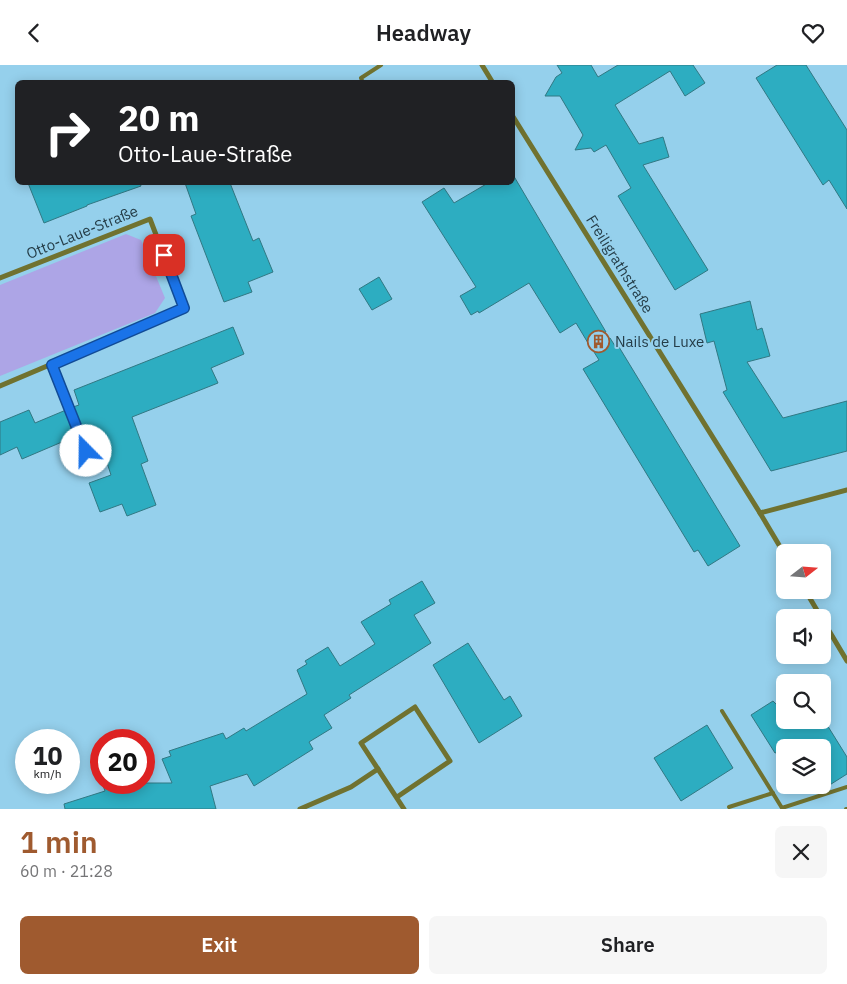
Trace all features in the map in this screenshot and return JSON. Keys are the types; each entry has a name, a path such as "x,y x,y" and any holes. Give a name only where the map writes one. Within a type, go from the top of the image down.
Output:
{"street":[{"path":"482,65 491,80"},
{"name":"Freiligrathstraße","path":"515,120 778,544"},
{"name":"Otto-Laue-Straße","path":"0,278 150,219 184,308 0,386"},
{"path":"760,513 847,490"},
{"path":"831,633 847,661"},
{"path":"396,797 450,761 414,707 361,743 396,797 404,809"},
{"path":"300,809 351,787 378,769"}],"lane":[{"path":"362,80 361,78 381,65"},
{"path":"52,365 93,468"},
{"path":"722,711 782,808 847,787"},
{"path":"729,807 772,793"}],"shaded area":[{"path":"126,234 141,240 165,298 155,313 0,376 0,285"}],"building":[{"path":"557,65 591,65 598,77 618,65 693,65 705,83 685,96 670,71 615,105 639,144 663,137 669,157 643,165 708,270 675,290 618,196 631,188 606,145 594,152 591,148 575,150 583,135 560,96 545,96 556,77 562,73"},
{"path":"777,65 806,65 847,130 847,209 829,180 823,185 756,78"},
{"path":"515,178 606,332 588,343 576,323 560,333 529,283 479,313 478,311 471,315 460,296 476,287 422,202 444,188 454,203 485,185 515,185"},
{"path":"29,185 141,185 141,186 44,223"},
{"path":"186,185 231,185 253,241 259,238 273,272 248,282 252,292 224,302 191,216 196,214"},
{"path":"379,277 392,299 372,310 359,289"},
{"path":"750,301 757,330 762,328 770,356 747,362 783,418 847,401 847,451 771,471 723,392 727,390 714,341 707,343 700,314"},
{"path":"233,327 244,354 211,368 218,383 132,417 148,461 141,464 156,505 127,516 122,504 100,512 89,483 111,475 96,429 83,434 73,407 79,405 74,390"},
{"path":"610,338 617,349 619,347 740,546 708,566 698,550 694,552 583,369 599,360 589,344"},
{"path":"29,410 35,423 66,410 76,436 22,459 17,447 0,455 0,422"},
{"path":"422,581 435,603 414,615 431,643 349,695 351,698 324,715 332,728 309,742 313,749 254,786 247,774 210,786 216,809 65,809 64,804 96,794 155,794 155,783 172,783 162,759 171,756 169,751 223,733 226,739 244,728 246,731 307,694 297,670 307,664 305,661 328,647 340,666 375,644 361,622 391,604 389,600"},
{"path":"468,643 504,700 510,696 522,716 479,743 433,665"},
{"path":"773,701 776,704 776,729 830,729 847,757 847,774 831,784 831,739 776,739 775,753 751,715"},
{"path":"707,725 733,768 681,801 654,758"}],"place":[{"name":"Nails de Luxe","path":"599,341"}],"route":[{"path":"86,451 52,365 184,308 164,255"}]}
